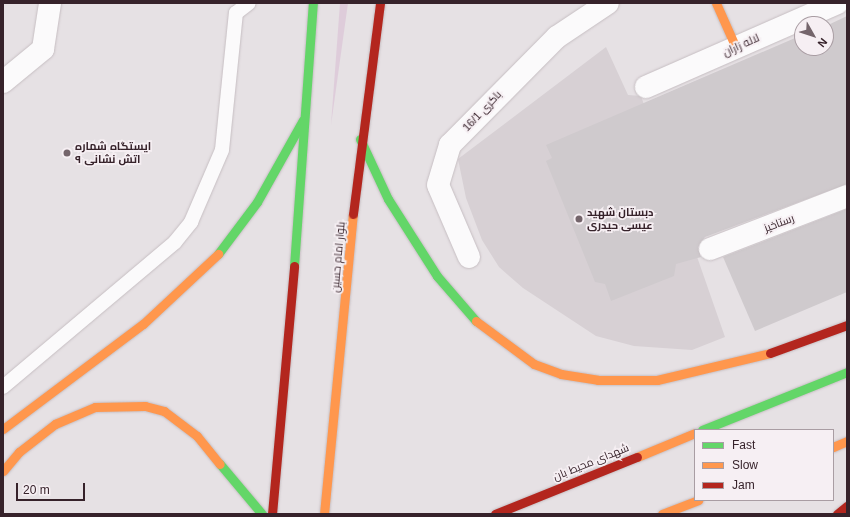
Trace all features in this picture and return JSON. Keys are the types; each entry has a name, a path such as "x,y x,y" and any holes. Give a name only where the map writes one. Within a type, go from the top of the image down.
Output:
{"main road":[{"path":"272,514 307,114 313,3"},
{"name":"بلوار امام حسین","path":"324,514 360,139 380,3"},
{"path":"716,3 736,48"},
{"path":"3,429 143,324 209,264 257,202 307,114"},
{"path":"360,139 388,199 437,276 478,324 534,364 561,374 598,380 657,380 757,358 847,326"},
{"path":"704,429 847,372"},
{"path":"3,471 20,452 55,424 78,413 95,407 145,406 164,411 193,433 262,514"},
{"name":"شهدای محیط بان","path":"495,514 694,433"},
{"path":"834,446 847,441"},
{"path":"662,514 695,501"},
{"path":"837,514 847,506"}],"street":[{"path":"3,82 43,49 50,3"},
{"name":"باکری 16/1","path":"469,257 438,185 450,144 557,37 608,3"},
{"name":"لاله زاران","path":"646,87 837,3"},
{"name":"رستاخیز","path":"710,249 847,196"}],"lane":[{"path":"3,387 175,242 191,222 222,150 236,13 249,3"}],"shaded area":[{"path":"340,3 348,3 331,125"},
{"name":"دبستان شهید عیسی حیدری","path":"606,47 628,95 641,96 725,337 692,350 634,346 596,336 523,288 499,267 482,240 466,198 458,159"}],"building":[{"path":"847,16 847,184 705,237 698,247 701,257 676,264 674,276 611,301 605,284 595,282 546,161 552,158 546,145 794,38 794,56 834,56 834,22"},
{"path":"847,209 847,292 755,331 723,257"}],"traffic: fast":[{"path":"294,266 313,3"},
{"path":"218,254 257,202 303,120"},
{"path":"360,139 388,199 437,276 476,321"},
{"path":"704,429 847,372"},
{"path":"220,464 262,514"}],"traffic: slow":[{"path":"716,3 736,48"},
{"path":"324,514 353,214"},
{"path":"3,429 143,324 218,254"},
{"path":"476,321 534,364 561,374 598,380 657,380 770,353"},
{"path":"3,471 19,452 55,424 95,407 145,406 164,411 197,436 220,464"},
{"path":"637,457 694,433"},
{"path":"834,447 847,441"},
{"path":"662,514 695,501"}],"traffic: jam":[{"path":"353,214 380,3"},
{"path":"272,514 294,266"},
{"path":"770,353 847,325"},
{"path":"495,514 637,457"},
{"path":"837,514 847,506"}],"place":[{"name":"ایستگاه شماره ۹ اتش نشانی","path":"67,153"},
{"name":"دبستان شهید عیسی حیدری","path":"579,219"}]}
